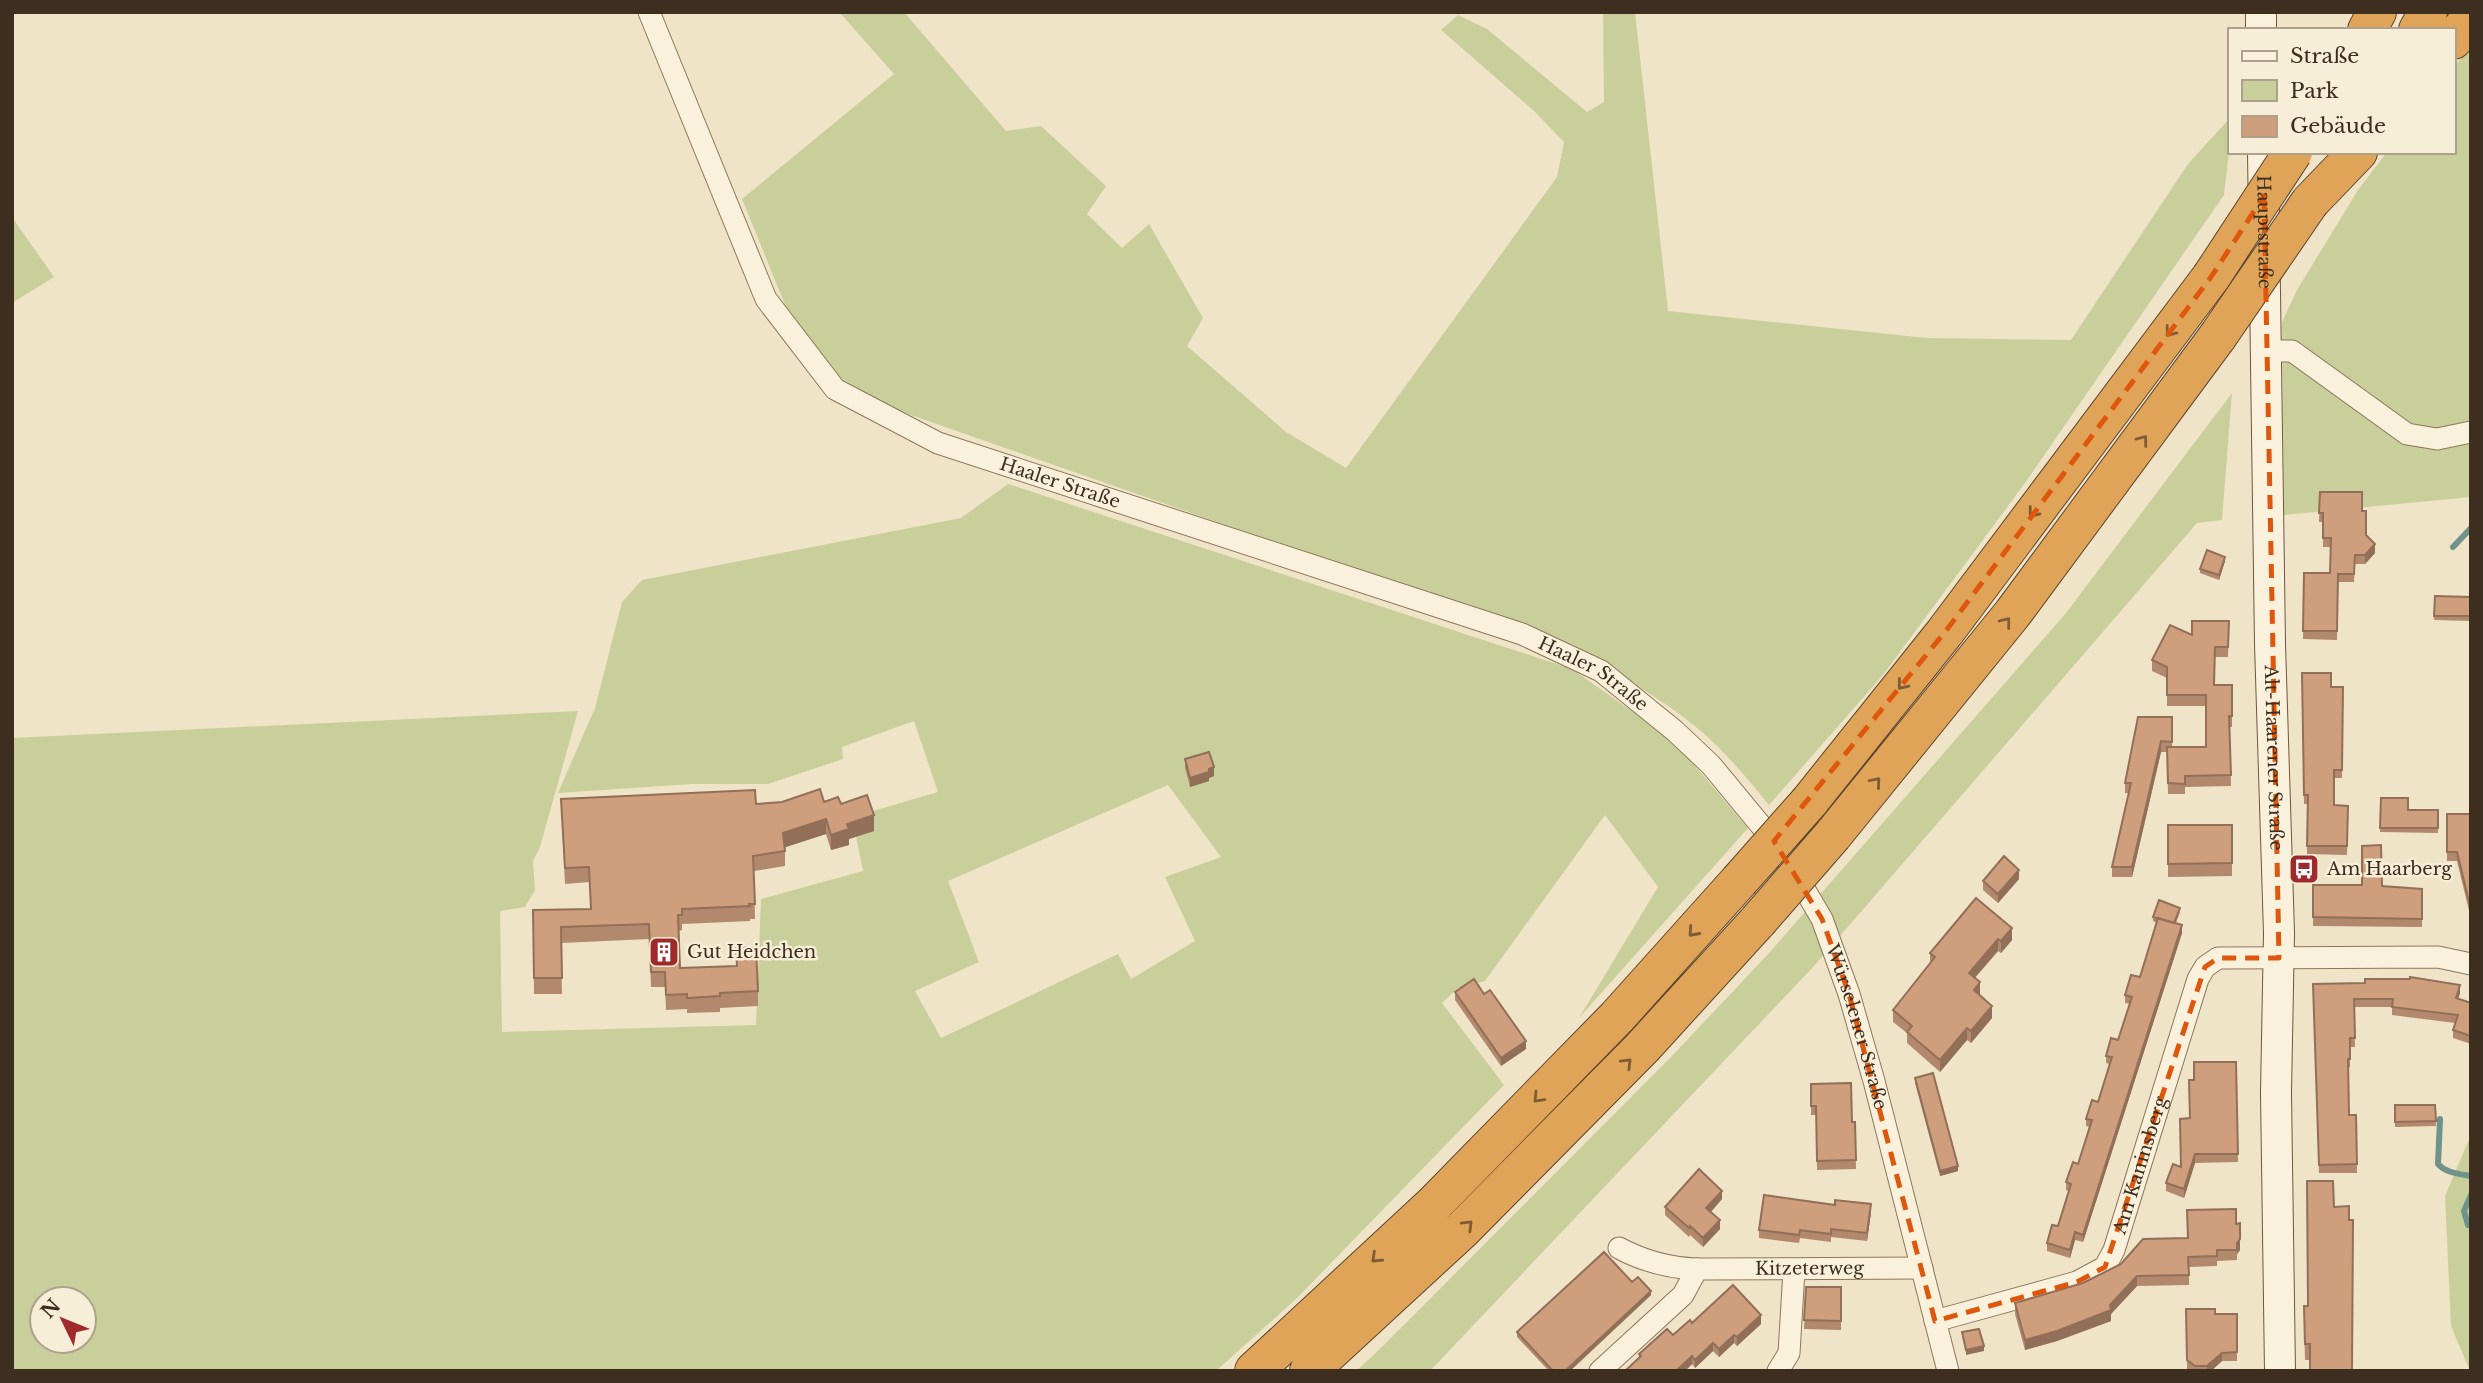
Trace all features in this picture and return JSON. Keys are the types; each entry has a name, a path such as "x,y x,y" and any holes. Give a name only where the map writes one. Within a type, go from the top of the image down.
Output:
{"highway":[{"path":"2368,28 2377,12"},
{"path":"2419,28 2428,12"},
{"path":"2455,37 2471,17"},
{"path":"1254,1371 1433,1205 1617,1017 1809,802 1945,632 2211,277 2291,154"},
{"path":"1309,1371 1473,1220 1642,1048 1758,922 1833,835 2005,624 2161,416 2218,337 2340,154"},
{"path":"2310,202 2356,154"}],"main road":[{"name":"Hauptstraße","path":"2263,154 2266,313"},
{"name":"Alt-Haarener Straße","path":"2266,313 2270,644 2279,958 2276,1093 2280,1371"}],"street":[{"name":"Haaler Straße","path":"649,12 765,299 835,389 938,443 1522,634 1601,671 1675,731"},
{"path":"2267,351 2292,351 2407,434 2437,439 2471,432"},
{"name":"Würselener Straße","path":"1675,731 1712,765 1739,795 1782,851 1822,919 1849,994 1874,1081 1948,1371"},
{"path":"2279,958 2438,957 2471,964"},
{"name":"Am Kaninsberg","path":"1935,1321 2077,1282 2105,1267 2114,1250 2205,967 2218,958 2279,958"},
{"name":"Kitzeterweg","path":"1619,1248 1641,1260 1675,1268 1922,1268"},
{"path":"1600,1371 1684,1295 1697,1269"},
{"path":"1778,1371 1788,1353 1794,1270"}],"highlighted area":[{"path":"2264,196 2279,958 2218,958 2205,967 2105,1267 2077,1282 1935,1321 1849,994 1822,919 1774,841 1945,632 2211,277"}],"green space":[{"path":"904,12 1006,131 1041,126 1106,186 1087,214 1122,248 1149,224 1203,318 1187,346 1286,432 1346,468 1557,177 1564,142 1533,110 1441,30 1458,15 1487,29 1587,112 1604,102 1603,12 1635,12 1668,311 1927,338 2071,340 2188,164 2228,120 2229,154 2224,195 2025,483 1883,675 1769,805 1725,754 1679,714 1624,678 1549,638 891,408 830,372 786,307 742,199 894,74 840,13"},
{"path":"2471,46 2471,497 2284,515 2282,322 2297,290 2358,190 2385,154 2455,154 2455,66"},
{"path":"12,217 54,277 12,303"},
{"path":"2232,393 2222,520 2197,523 1815,965 1430,1371 1356,1371 1671,1057 1770,952 2066,613"},
{"path":"1008,484 1572,669 1673,740 1748,828 1579,1018 1658,887 1605,815 1485,981 1458,988 1442,1003 1504,1085 1296,1299 1216,1371 12,1371 12,738 578,711 540,847 533,861 535,890 525,907 500,911 502,1032 756,1025 761,899 863,871 852,817 938,792 914,721 842,747 843,759 768,784 692,784 558,793 595,708 622,602 642,580 961,518","holes":["1168,785 1221,857 1165,877 1195,941 1131,979 1118,954 941,1038 915,991 979,962 948,881"]},
{"path":"2471,1135 2470,1371 2451,1326 2445,1196"}],"building":[{"path":"2320,492 2362,492 2362,511 2366,511 2366,535 2375,544 2365,555 2355,555 2354,574 2338,574 2337,631 2303,631 2304,573 2330,573 2331,538 2323,538 2323,513 2319,513"},
{"path":"2207,550 2225,557 2219,575 2200,569"},
{"path":"2435,596 2471,597 2471,616 2434,616"},
{"path":"2192,621 2229,621 2228,647 2215,647 2214,685 2232,685 2232,716 2229,716 2231,775 2185,776 2185,784 2168,783 2167,747 2206,747 2206,695 2167,695 2167,667 2152,660 2170,625 2192,635"},
{"path":"2302,673 2331,673 2331,687 2343,687 2342,770 2334,770 2334,805 2348,806 2347,846 2307,846 2308,795 2304,795"},
{"path":"2138,717 2172,717 2172,742 2161,741 2132,867 2112,867 2131,783 2125,783"},
{"path":"1209,752 1214,767 1209,769 1209,772 1190,778 1185,759"},
{"path":"820,789 824,802 838,797 841,804 867,795 874,815 847,824 849,829 831,835 826,819 783,833 785,851 753,856 755,904 682,909 682,915 678,915 680,968 737,966 736,947 756,947 758,991 687,998 687,994 666,995 665,972 651,972 649,924 561,927 562,978 534,978 533,910 591,909 589,867 565,868 561,799 755,790 756,804 782,802"},
{"path":"2381,798 2408,798 2408,810 2438,810 2438,828 2380,828"},
{"path":"2447,814 2471,814 2471,910 2457,852 2447,852"},
{"path":"2168,825 2232,825 2232,863 2168,864"},
{"path":"2381,845 2382,886 2422,889 2422,919 2313,917 2313,885 2362,885 2362,846"},
{"path":"2004,856 2019,870 1998,894 1983,881"},
{"path":"1976,898 2012,928 2001,941 1998,939 1969,973 1980,982 1974,990 1992,1006 1971,1031 1967,1028 1940,1060 1907,1032 1912,1026 1893,1010 1935,957 1930,953"},
{"path":"2159,900 2180,908 2174,923 2153,917"},
{"path":"2158,918 2182,925 2083,1235 2075,1232 2070,1250 2047,1243 2052,1225 2058,1226 2071,1184 2066,1182 2073,1162 2078,1164 2092,1120 2086,1119 2092,1100 2098,1102 2112,1057 2106,1056 2111,1038 2118,1040 2132,997 2125,995 2131,975 2140,977"},
{"path":"2410,977 2460,985 2456,998 2471,1003 2471,1036 2453,1030 2458,1015 2392,1007 2393,999 2354,999 2355,1038 2350,1038 2348,1059 2349,1115 2356,1115 2357,1164 2319,1165 2313,984 2365,983 2365,979"},
{"path":"1474,979 1484,994 1490,990 1526,1041 1501,1058 1455,992"},
{"path":"2194,1062 2236,1062 2238,1154 2195,1154 2184,1189 2166,1183 2173,1164 2181,1167 2180,1119 2190,1118 2189,1080 2194,1080"},
{"path":"1933,1073 1958,1166 1940,1171 1915,1078"},
{"path":"1851,1083 1856,1160 1817,1161 1816,1106 1811,1106 1811,1084"},
{"path":"2395,1105 2435,1105 2436,1121 2395,1122"},
{"path":"1699,1169 1722,1191 1706,1208 1720,1220 1703,1238 1665,1207"},
{"path":"2307,1181 2333,1181 2334,1207 2349,1206 2349,1220 2353,1220 2352,1371 2310,1371 2310,1344 2305,1344 2304,1306 2308,1306"},
{"path":"1764,1195 1835,1205 1835,1200 1871,1204 1867,1233 1831,1229 1831,1234 1800,1230 1799,1235 1759,1230"},
{"path":"2236,1209 2236,1224 2240,1223 2237,1250 2217,1250 2217,1256 2188,1257 2189,1275 2137,1276 2110,1305 2111,1310 2025,1340 2015,1303 2083,1283 2121,1264 2143,1239 2188,1238 2187,1210"},
{"path":"1604,1252 1632,1282 1638,1277 1651,1291 1565,1371 1553,1371 1517,1332"},
{"path":"1733,1285 1761,1315 1737,1337 1734,1335 1719,1349 1713,1343 1695,1360 1692,1356 1676,1371 1625,1371 1641,1356 1639,1354 1667,1329 1673,1335 1690,1320 1692,1323"},
{"path":"1806,1287 1841,1287 1841,1321 1804,1320"},
{"path":"2186,1309 2215,1309 2215,1314 2237,1314 2237,1352 2222,1353 2207,1366 2195,1366 2187,1360"},
{"path":"1979,1329 1984,1346 1966,1350 1962,1332"}],"waterway":[{"path":"2453,547 2471,528"},
{"path":"2440,1119 2438,1164 2457,1174 2471,1176"},
{"path":"2468,1225 2464,1211 2471,1195"}],"place":[{"name":"Am Haarberg","path":"2304,869"},
{"name":"Gut Heidchen","path":"664,952"}]}
